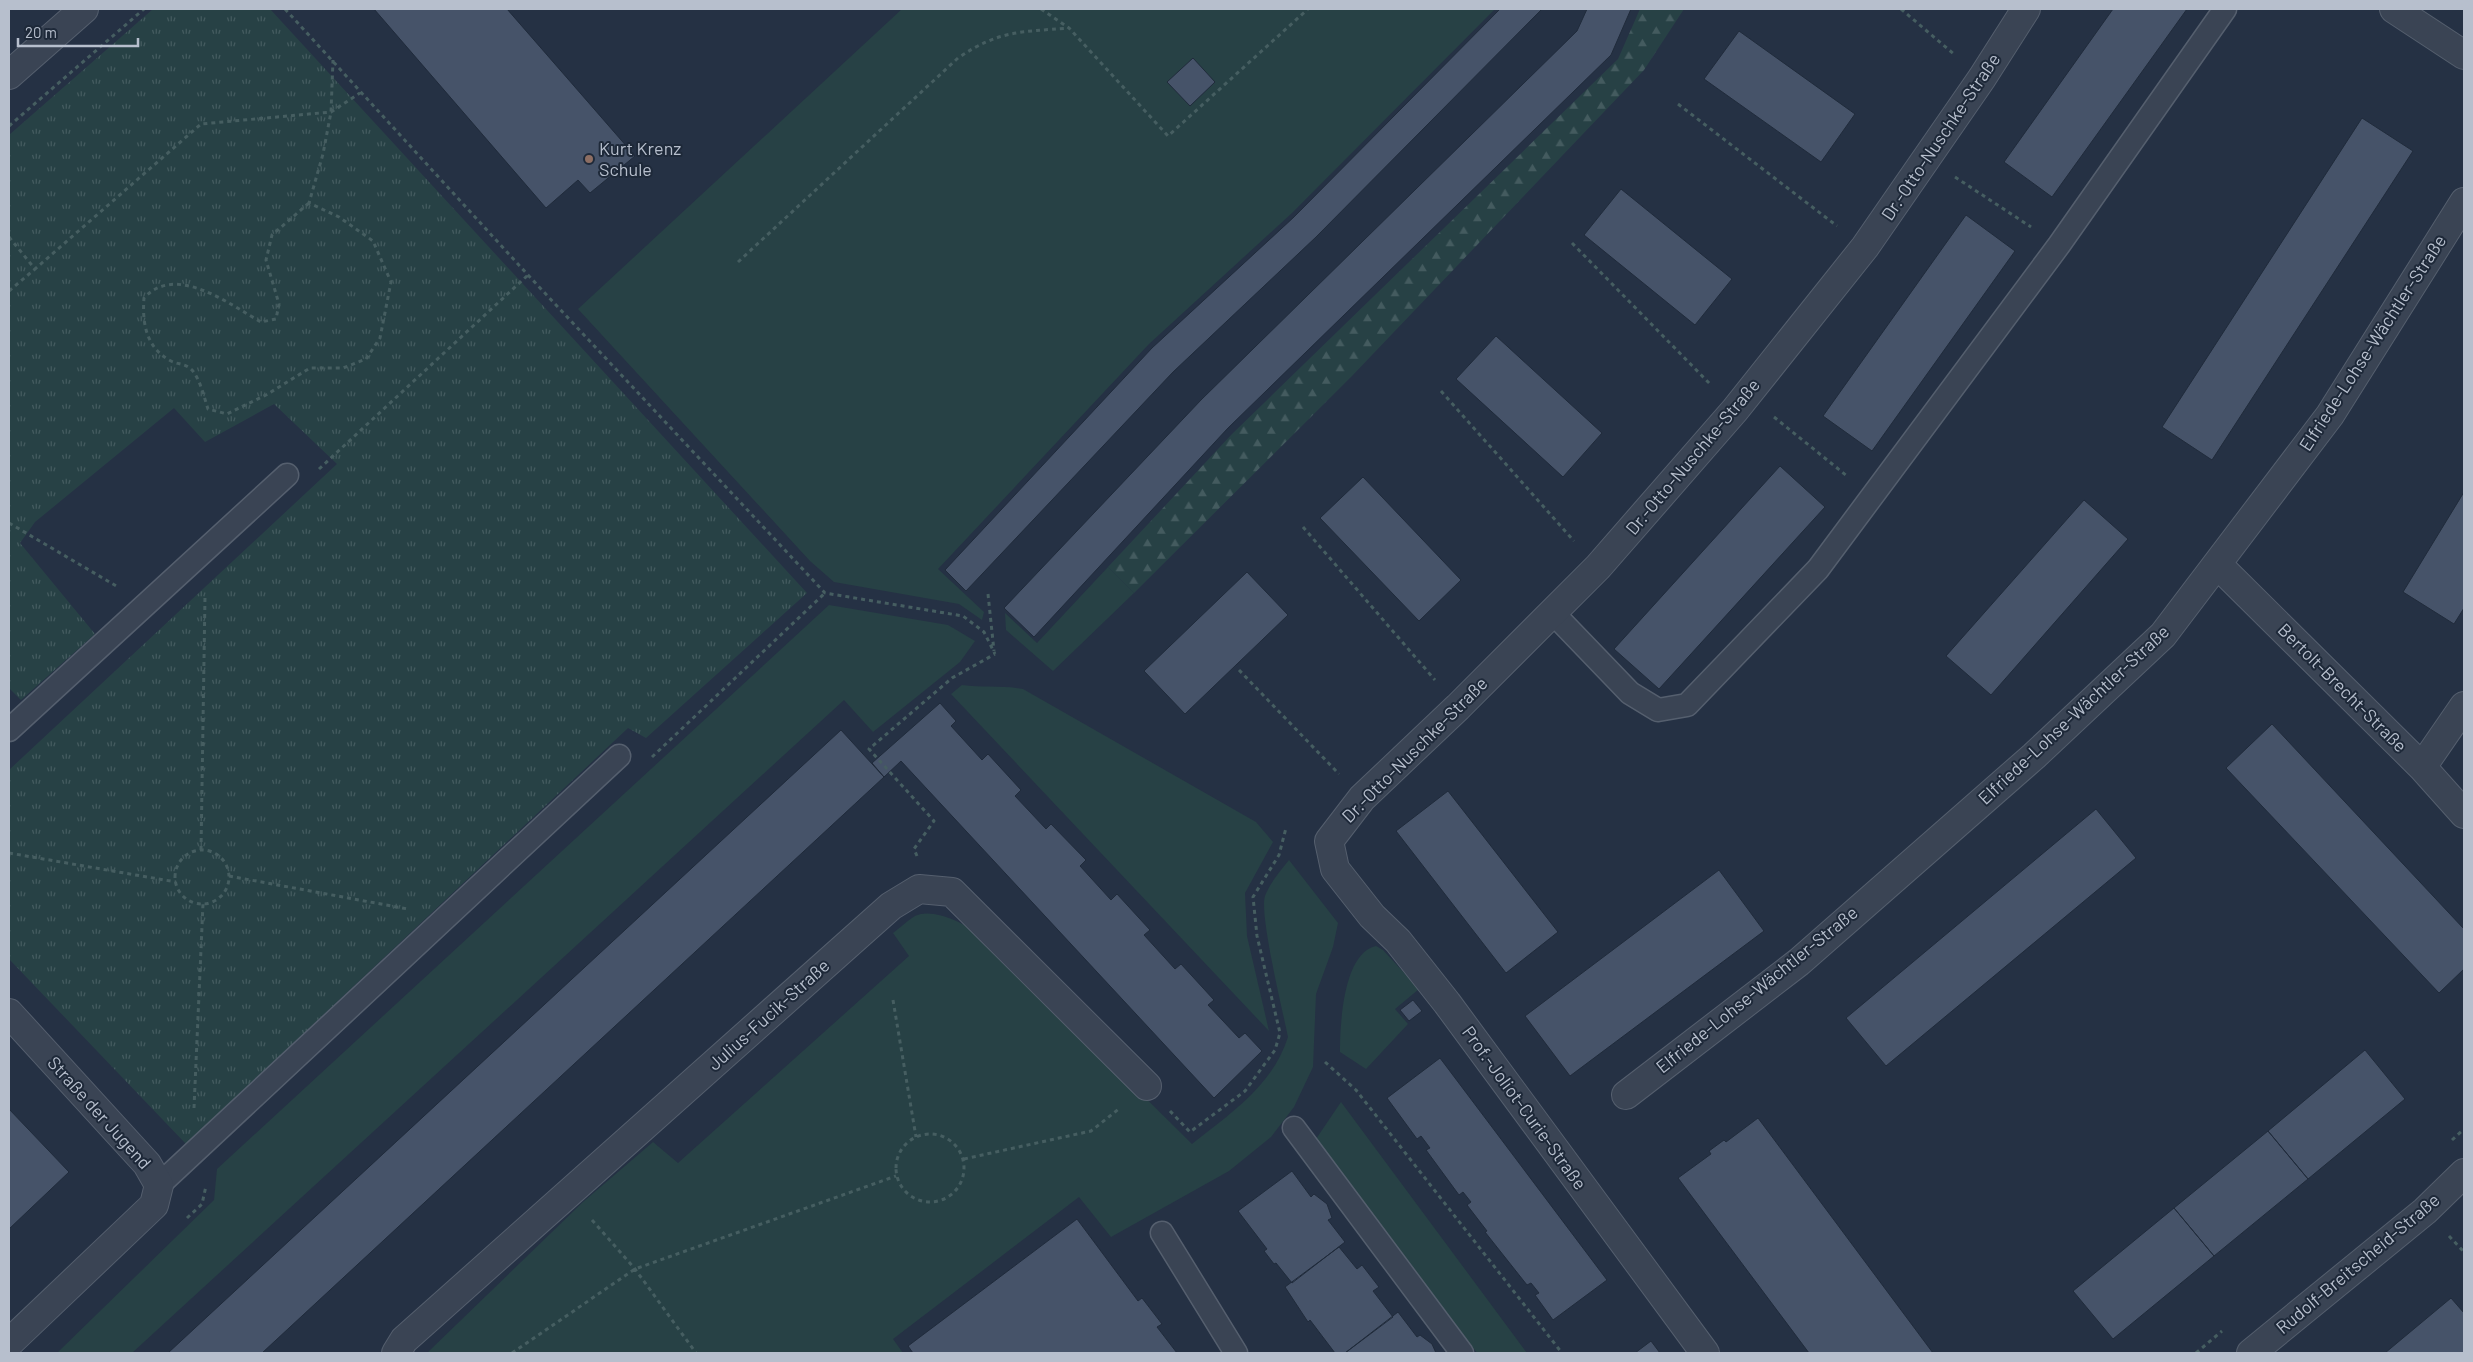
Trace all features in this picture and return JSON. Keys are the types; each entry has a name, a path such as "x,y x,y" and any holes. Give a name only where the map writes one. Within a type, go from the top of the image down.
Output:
{"street":[{"path":"9,75 84,9"},
{"name":"Dr.-Otto-Nuschke-Straße","path":"1335,869 1328,841 1362,798 1458,707 1598,567 1741,402 1865,247 1982,78 2026,9"},
{"path":"2394,9 2464,56"},
{"name":"Elfriede-Lohse-Wächtler-Straße","path":"1626,1095 1799,962 2034,756 2163,635 2330,415 2464,202"},
{"name":"Bertolt-Brecht-Straße","path":"2218,565 2422,767 2464,814"},
{"path":"2422,767 2464,706"},
{"name":"Prof.-Joliot-Curie-Straße","path":"1335,869 1372,916 1398,941 1447,1003 1705,1353"},
{"name":"Julius-Fucik-Straße","path":"396,1353 404,1340 891,906 919,889 933,889"},
{"path":"933,889 952,892 1147,1086"},
{"name":"Straße der Jugend","path":"9,1013 147,1164 159,1184 154,1205 9,1343"},
{"name":"Rudolf-Breitscheid-Straße","path":"2251,1353 2425,1211 2464,1174"}],"lane":[{"path":"1553,613 1630,693 1658,710 1687,705 1818,569 2059,245 2225,9"},
{"path":"9,730 287,475"},
{"path":"159,1184 619,756"},
{"path":"1294,1128 1462,1353"},
{"path":"1162,1234 1236,1353"}],"path":[{"path":"9,126 144,9"},
{"path":"285,9 528,275 826,593 962,616 984,632 995,654"},
{"path":"1040,9 1069,28 1168,136 1308,9"},
{"path":"1902,9 1982,78"},
{"path":"738,262 958,58 976,46 998,36 1069,28"},
{"path":"309,203 339,217 373,241 391,282 380,338 366,359 343,368 310,368 227,414 208,409 193,371 186,364 171,361 155,348 144,331 144,298 153,288 166,285 195,286 261,322 276,319 279,304 266,260 272,235 309,203 323,154 331,112 333,60"},
{"path":"9,291 202,124 331,112 360,93"},
{"path":"1678,104 1865,247"},
{"path":"1927,159 2059,245"},
{"path":"9,237 34,269"},
{"path":"1572,243 1741,402 1873,497"},
{"path":"287,475 316,471 528,275"},
{"path":"1440,391 1598,567"},
{"path":"9,523 147,603"},
{"path":"1302,527 1458,707"},
{"path":"201,850 206,549"},
{"path":"619,756 642,766 826,593"},
{"path":"988,594 995,654"},
{"path":"933,889 914,849 934,821 869,749 952,678 995,654"},
{"path":"1239,670 1362,798"},
{"path":"964,1159 1092,1131 1147,1086 1190,1132 1245,1091 1275,1050 1280,1033 1257,936 1253,897 1279,855 1286,828"},
{"path":"201,850 214,853 225,862 229,876 225,892 211,902 203,904 193,903 185,898 179,891 176,882 177,867 186,855 201,850"},
{"path":"9,853 176,882"},
{"path":"229,876 448,916"},
{"path":"192,1154 203,904"},
{"path":"893,1000 916,1136"},
{"path":"1325,1062 1356,1090 1562,1353"},
{"path":"939,1135 950,1140 958,1148 964,1159 964,1175 957,1191 939,1202 917,1201 907,1195 900,1187 896,1176 896,1164 899,1153 906,1143 916,1136 939,1135"},
{"path":"512,1353 635,1269 896,1176"},
{"path":"569,1193 635,1269 696,1353"}],"green space":[{"path":"153,9 270,9 807,593 646,738 628,728 186,1144 9,959 9,770 337,464 274,404 205,442 174,408 35,522 20,543 95,634 21,700 9,688 9,135"},
{"path":"902,9 1495,9 1292,213 1149,344 938,569 984,612 982,620 959,604 834,582 810,561 578,309"},
{"path":"1640,9 1684,9 1644,70 1351,377 1134,593 1108,567 1232,434 1618,59"},
{"path":"1108,567 1134,593 1053,671 1006,630 1005,613 1037,643"},
{"path":"829,605 948,625 975,641 960,662 873,732 844,700 132,1353 57,1353 214,1200 217,1169"},
{"path":"962,685 1023,689 1256,822 1273,842 1245,893 1247,936 1269,1031 951,694"},
{"path":"1289,860 1338,923 1333,947 1316,994 1313,1067 1294,1107 1271,1137 1229,1171 1111,1237 1079,1197 893,1339 903,1353 427,1353 583,1202 653,1142 678,1163 909,956 893,933 915,916 922,914 939,915 948,918 979,933 1192,1144 1235,1110 1261,1084 1272,1070 1288,1037 1268,942 1264,906 1265,896 1270,886"},
{"path":"1376,946 1383,950 1419,989 1395,1009 1408,1024 1366,1069 1340,1052 1341,1025 1350,975 1356,962 1365,951"},
{"path":"1341,1102 1527,1353 1477,1353 1316,1139"}],"building":[{"path":"374,9 507,9 635,156 590,193 578,180 546,208"},
{"path":"1500,9 1542,9 1316,237 1173,372 966,591 945,570 1152,348 1294,217"},
{"path":"1587,9 1631,9 1611,55 1228,428 1034,637 1004,608 1201,400 1577,31"},
{"path":"2113,9 2187,9 2052,197 2004,162"},
{"path":"1739,31 1855,114 1821,162 1704,79"},
{"path":"1193,58 1215,82 1190,106 1167,82"},
{"path":"2362,118 2413,151 2212,460 2162,427"},
{"path":"1621,189 1732,279 1695,325 1584,235"},
{"path":"1966,215 2015,251 1872,451 1823,416"},
{"path":"1496,336 1602,433 1563,477 1456,379"},
{"path":"1780,466 1825,507 1659,689 1614,649"},
{"path":"1363,477 1461,580 1419,621 1320,518"},
{"path":"2464,492 2464,608 2454,624 2403,592"},
{"path":"2084,500 2128,539 1991,695 1946,656"},
{"path":"1247,572 1288,615 1185,714 1144,671"},
{"path":"940,703 956,721 951,726 982,760 988,754 1021,790 1015,796 1046,829 1051,824 1086,860 1080,866 1111,900 1117,894 1150,930 1144,935 1175,969 1181,964 1214,1000 1208,1005 1239,1038 1245,1033 1262,1051 1214,1098 901,761 884,777 872,763"},
{"path":"2272,724 2464,929 2464,969 2439,993 2226,768"},
{"path":"841,730 884,777 262,1353 168,1353"},
{"path":"1448,791 1558,932 1506,973 1396,831"},
{"path":"2096,809 2136,858 1886,1066 1846,1018"},
{"path":"1719,870 1764,931 1570,1076 1525,1016"},
{"path":"1413,1000 1422,1011 1409,1021 1400,1010"},
{"path":"2365,1050 2405,1099 2308,1179 2268,1131"},
{"path":"1440,1058 1607,1280 1553,1320 1535,1295 1539,1293 1531,1283 1527,1285 1485,1232 1487,1231 1467,1205 1471,1202 1463,1192 1459,1195 1426,1150 1430,1148 1421,1136 1417,1139 1387,1098"},
{"path":"9,1109 69,1172 9,1229"},
{"path":"1758,1118 1933,1353 1809,1353 1678,1178 1711,1154 1709,1151 1724,1140 1726,1142"},
{"path":"2268,1131 2308,1179 2214,1256 2174,1208"},
{"path":"1292,1171 1311,1197 1314,1194 1327,1204 1332,1218 1328,1220 1345,1242 1292,1283 1264,1251 1267,1249 1238,1211"},
{"path":"2174,1208 2214,1256 2113,1339 2073,1291"},
{"path":"1077,1219 1138,1301 1142,1298 1162,1324 1157,1327 1177,1353 913,1353 908,1346"},
{"path":"1339,1247 1357,1269 1362,1265 1379,1287 1373,1291 1393,1317 1345,1353 1335,1353 1310,1320 1308,1322 1285,1287"},
{"path":"2451,1298 2464,1313 2464,1353 2385,1353"},
{"path":"1398,1312 1417,1337 1420,1335 1432,1344 1436,1353 1345,1353"},
{"path":"1651,1341 1660,1353 1635,1353"}],"place":[{"name":"Kurt Krenz Schule","path":"589,159"}]}
